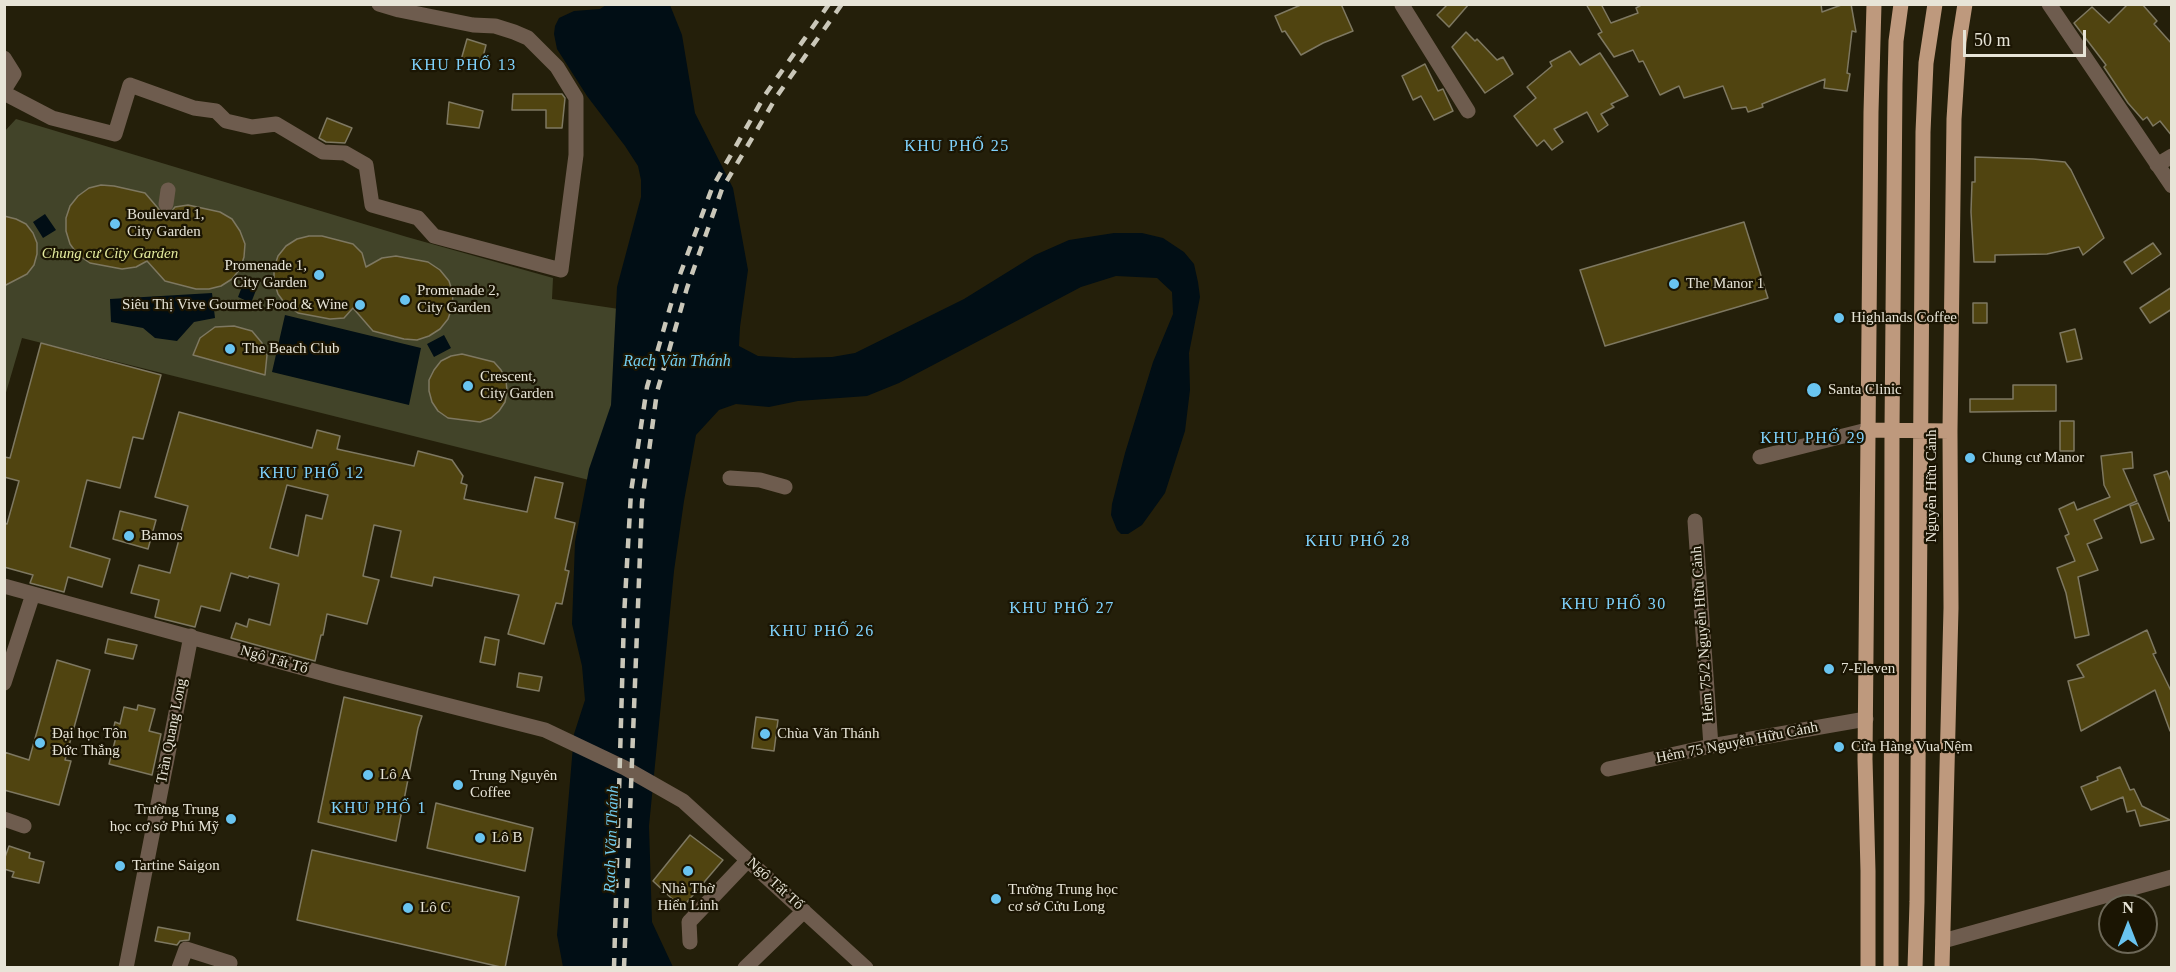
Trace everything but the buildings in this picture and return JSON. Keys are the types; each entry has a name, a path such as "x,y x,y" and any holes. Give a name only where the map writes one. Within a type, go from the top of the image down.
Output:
{"main road":[{"path":"1868,968 1866,719 1874,4"},
{"path":"1891,968 1892,430 1896,52 1901,4"},
{"name":"Nguyễn Hữu Cảnh","path":"1915,968 1923,132 1926,63 1935,4"},
{"name":"Nguyễn Hữu Cảnh","path":"1942,968 1952,608 1950,431 1954,119 1959,42 1965,4"},
{"path":"1868,430 1950,431"},
{"path":"1916,949 1942,941"},
{"path":"1868,945 1891,945"}],"street":[{"path":"4,58 14,74 4,92 52,118 115,134 130,85 194,108 216,111 226,122 252,127 276,124 323,152 345,153 366,165 372,205 418,218 434,236 561,270 576,155 576,98 557,67 528,38 514,32 495,26 473,25 379,4"},
{"path":"2049,4 2172,186"},
{"path":"1402,5 1468,111"},
{"path":"2157,165 2172,156"},
{"path":"1760,457 1868,430"},
{"path":"730,478 760,480 785,487"},
{"name":"Hẻm 75/2 Nguyễn Hữu Cảnh","path":"1695,521 1711,746"},
{"name":"Ngô Tất Tố","path":"4,586 336,677 545,730 625,768 683,801 866,968"},
{"path":"4,682 33,594"},
{"name":"Trần Quang Long","path":"126,968 191,636"},
{"name":"Hẻm 75 Nguyễn Hữu Cảnh","path":"1608,769 1711,746 1866,719"},
{"path":"4,819 24,826"},
{"path":"690,942 689,922 748,860"},
{"path":"1942,941 2172,877"},
{"path":"745,968 804,911"},
{"path":"179,968 186,949 230,963"}],"green space":[{"name":"Chung cư City Garden","path":"16,119 407,237 553,278 552,299 639,312 593,481 22,338 5,396 4,132"}],"water":[{"name":"Rạch Văn Thánh","path":"606,5 670,5 682,35 695,113 733,188 748,270 739,346 758,356 832,357 855,353 964,299 1035,255 1069,240 1114,233 1142,233 1163,238 1184,252 1194,264 1200,297 1189,353 1190,390 1185,431 1165,493 1142,525 1128,534 1121,534 1117,530 1111,515 1112,504 1153,362 1173,314 1172,292 1157,278 1116,276 1081,287 899,383 867,396 798,401 769,407 736,404 719,410 696,435 674,571 649,826 652,922 673,967 563,967 557,935 574,734 585,700 582,666 572,624 575,542 589,469 611,405 617,287 641,197 641,180 638,166 587,96 557,49 554,34 559,18 574,11 600,9"},
{"path":"45,214 56,230 43,238 33,222"},
{"path":"245,279 258,285 251,303 238,297"},
{"path":"212,293 215,318 194,322 177,341 155,338 143,328 111,322 110,299"},
{"path":"285,315 421,348 409,405 272,372"},
{"path":"444,335 451,348 434,357 427,344"}],"railway":[{"path":"614,968 624,617 631,492 647,387 678,280 712,188 765,95 829,4"},
{"path":"624,968 642,502 657,392 687,288 722,189 777,96 842,4"}],"place":[{"name":"Boulevard 1, City Garden","path":"115,224"},
{"name":"Promenade 1, City Garden","path":"319,275"},
{"name":"The Manor 1","path":"1674,284"},
{"name":"Promenade 2, City Garden","path":"405,300"},
{"name":"Siêu Thị Vive Gourmet Food & Wine","path":"360,305"},
{"name":"Highlands Coffee","path":"1839,318"},
{"name":"The Beach Club","path":"230,349"},
{"name":"Crescent, City Garden","path":"468,386"},
{"name":"Santa Clinic","path":"1814,390"},
{"name":"Chung cư Manor","path":"1970,458"},
{"name":"Bamos","path":"129,536"},
{"name":"7-Eleven","path":"1829,669"},
{"name":"Chùa Văn Thánh","path":"765,734"},
{"name":"Đại học Tôn Đức Thắng","path":"40,743"},
{"name":"Cửa Hàng Vua Nệm","path":"1839,747"},
{"name":"Lô A","path":"368,775"},
{"name":"Trung Nguyên Coffee","path":"458,785"},
{"name":"Trường Trung học cơ sở Phú Mỹ","path":"231,819"},
{"name":"Lô B","path":"480,838"},
{"name":"Tartine Saigon","path":"120,866"},
{"name":"Nhà Thờ Hiển Linh","path":"688,871"},
{"name":"Trường Trung học cơ sở Cửu Long","path":"996,899"},
{"name":"Lô C","path":"408,908"}],"district":[{"name":"KHU PHỐ 13","path":"464,66"},
{"name":"KHU PHỐ 25","path":"957,147"},
{"name":"KHU PHỐ 29","path":"1813,439"},
{"name":"KHU PHỐ 12","path":"312,474"},
{"name":"KHU PHỐ 28","path":"1358,542"},
{"name":"KHU PHỐ 30","path":"1614,605"},
{"name":"KHU PHỐ 27","path":"1062,609"},
{"name":"KHU PHỐ 26","path":"822,632"},
{"name":"KHU PHỐ 1","path":"379,809"}]}
